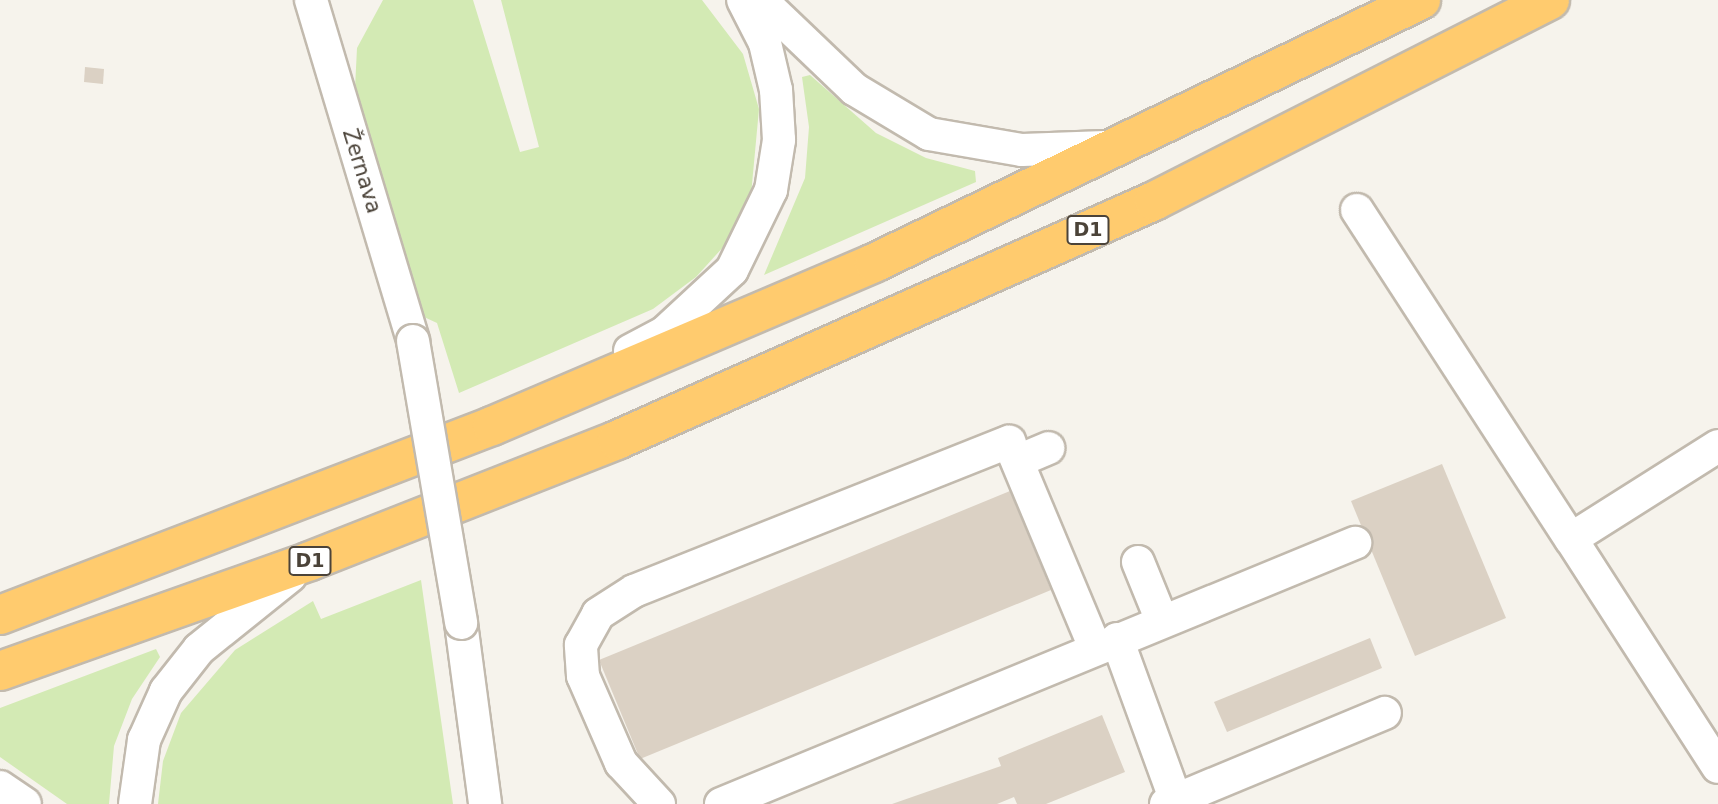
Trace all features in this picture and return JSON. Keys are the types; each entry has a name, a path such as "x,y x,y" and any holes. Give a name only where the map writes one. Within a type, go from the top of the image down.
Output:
{"highway":[{"path":"0,615 492,426 874,263 1125,145 1421,0"},
{"name":"D1","path":"0,671 310,561 617,440 1154,201 1550,0"}],"street":[{"name":"Žernava","path":"311,0 413,341 461,623 485,804"},
{"path":"492,426 665,332 712,292 746,248 771,190 779,115 765,43 743,0"},
{"path":"761,0 854,89 929,134 1021,150 1125,145"},
{"path":"1357,210 1718,767"},
{"path":"659,804 621,762 583,676 584,634 607,605 1009,442 1106,644 1173,803 1385,713"},
{"path":"1571,538 1718,446"},
{"path":"1018,461 1048,448"},
{"path":"721,804 1355,543"},
{"path":"135,804 144,740 181,669 233,618 310,561"},
{"path":"1138,562 1162,621"},
{"path":"0,787 25,804"}],"green space":[{"path":"383,0 473,0 520,152 539,147 501,0 702,0 743,54 759,109 751,195 725,245 696,277 653,309 459,393 437,323 424,317 355,88 357,48"},
{"path":"810,75 876,133 926,158 975,171 976,182 764,275 805,178 809,127 802,77"},
{"path":"421,580 453,804 158,804 163,761 181,713 235,650 313,601 321,619"},
{"path":"156,649 160,657 132,699 114,746 109,804 67,804 0,757 0,708"}],"building":[{"path":"85,67 104,69 103,84 84,82"},
{"path":"1442,464 1506,618 1415,656 1351,501"},
{"path":"1010,491 1051,590 640,759 599,660"},
{"path":"1370,638 1382,668 1227,732 1214,702"},
{"path":"1102,715 1125,772 1046,804 1017,804 1014,797 997,804 892,804 1001,766 998,758"}]}
